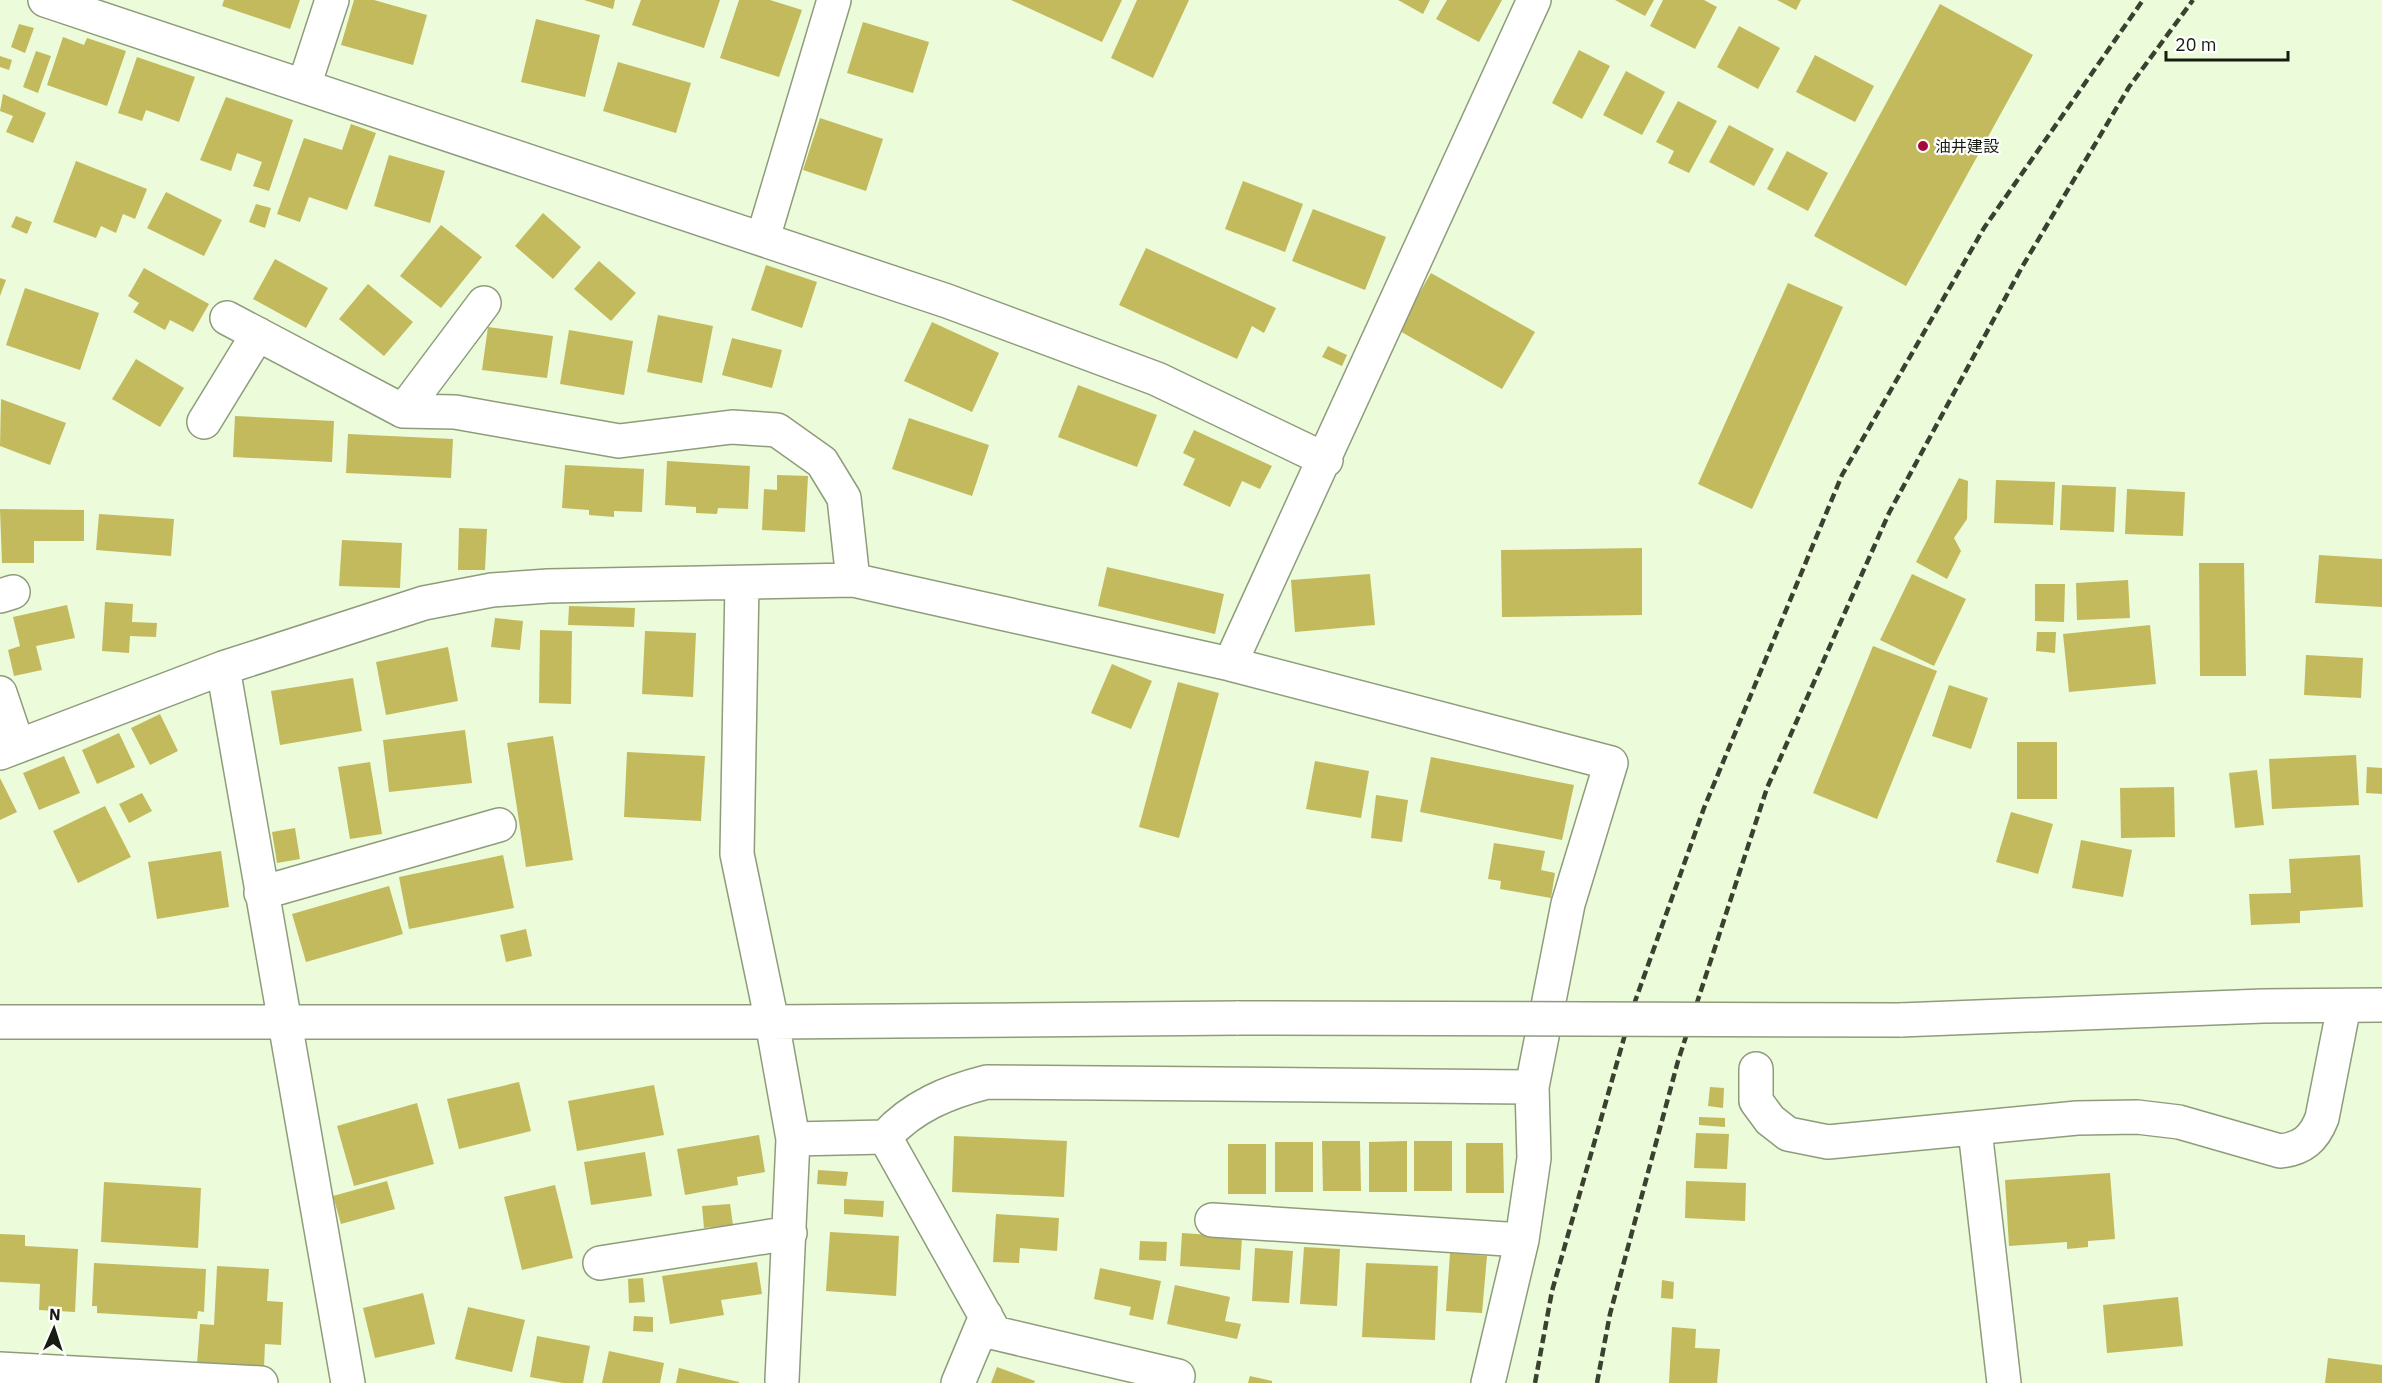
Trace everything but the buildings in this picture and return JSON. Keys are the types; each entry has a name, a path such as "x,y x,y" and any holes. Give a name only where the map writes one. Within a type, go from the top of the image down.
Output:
{"street":[{"path":"45,0 947,301 1157,379 1326,460"},
{"path":"304,86 332,0"},
{"path":"763,238 834,0"},
{"path":"1230,664 1326,460 1534,0"},
{"path":"403,411 484,303"},
{"path":"227,318 403,411 455,412 619,441 732,427 777,430 822,462 844,498 854,580"},
{"path":"204,422 258,334"},
{"path":"0,693 9,749 223,668 424,603 492,590 548,586 854,580 1230,664 1611,763 1568,904 1532,1087 1534,1158 1522,1240 1488,1383"},
{"path":"742,583 737,854 772,1022 793,1139 782,1380"},
{"path":"223,668 283,1022 348,1383"},
{"path":"261,893 499,825"},
{"path":"0,1022 772,1022 1239,1018 1900,1020 2382,1005"},
{"path":"1756,1069 1756,1101 1770,1120 1788,1134 1828,1142 1975,1130 2078,1118 2137,1117 2179,1122 2280,1151 2296,1150 2317,1130 2322,1118 2343,1006"},
{"path":"793,1139 885,1137 902,1119 949,1092 987,1082 1532,1087"},
{"path":"1975,1130 2004,1383"},
{"path":"885,1137 995,1333 1178,1376"},
{"path":"1212,1220 1522,1240"},
{"path":"600,1263 790,1233"},
{"path":"958,1383 986,1316"},
{"path":"0,1369 261,1383"}],"railway":[{"path":"1535,1383 1552,1291 1632,1010 1704,808 1842,475 1984,228 2143,0"},
{"path":"1597,1383 1610,1314 1678,1061 1767,788 1889,513 2022,267 2129,87 2193,0"}],"place":[{"name":"油井建設","path":"1923,146"}]}
